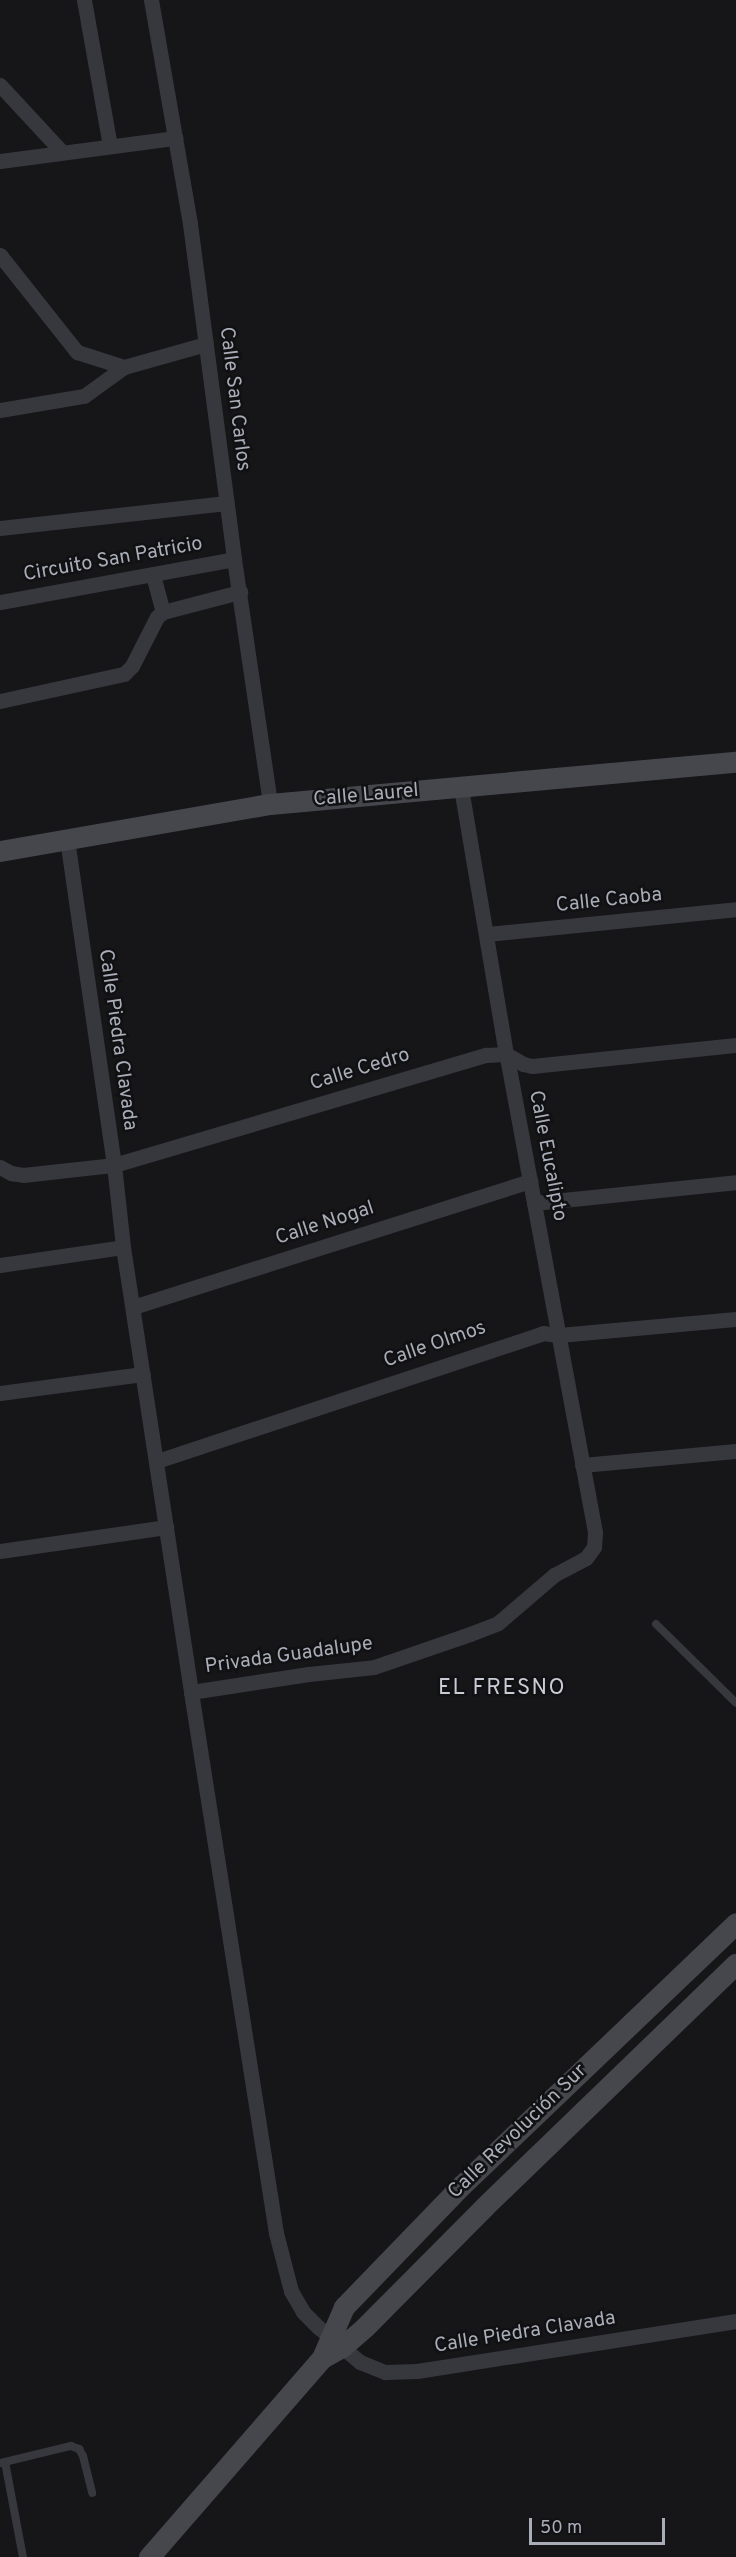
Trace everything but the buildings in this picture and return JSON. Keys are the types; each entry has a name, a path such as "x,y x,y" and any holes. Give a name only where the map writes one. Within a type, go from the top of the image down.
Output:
{"main road":[{"name":"Calle Laurel","path":"0,851 270,804 736,762"},
{"name":"Calle Revolución Sur","path":"336,2342 344,2307 462,2185 736,1923"},
{"name":"Calle Revolución Sur","path":"149,2557 336,2342 365,2327 484,2207 736,1964"},
{"path":"609,2045 630,2066"},
{"path":"462,2185 484,2207"}],"street":[{"path":"84,0 110,146"},
{"name":"Calle San Carlos","path":"151,0 190,224 234,559 270,804"},
{"path":"0,85 62,152"},
{"path":"0,161 175,138"},
{"path":"0,255 77,352 124,367"},
{"path":"0,410 84,396 124,367 206,344"},
{"path":"0,528 227,503"},
{"name":"Circuito San Patricio","path":"0,602 234,559"},
{"path":"153,575 163,612"},
{"path":"0,701 118,676 129,671 157,617 163,612 240,592"},
{"name":"Calle Eucalipto","path":"460,788 506,1054 595,1532"},
{"name":"Calle Piedra Clavada","path":"67,839 114,1165 123,1247 191,1692 282,2260 291,2291 303,2312 360,2362 375,2369 400,2372 736,2321"},
{"name":"Calle Caoba","path":"487,934 736,909"},
{"path":"506,1054 523,1064 532,1066 736,1045"},
{"name":"Calle Cedro","path":"0,1167 16,1175 114,1165 465,1060 506,1054"},
{"name":"Calle Nogal","path":"133,1307 530,1181"},
{"path":"534,1203 736,1182"},
{"path":"0,1265 123,1247"},
{"name":"Calle Olmos","path":"157,1461 543,1333 559,1335 736,1319"},
{"path":"0,1393 143,1374"},
{"path":"582,1466 736,1451"},
{"path":"0,1551 166,1527"},
{"name":"Privada Guadalupe","path":"191,1692 309,1674 374,1667 491,1627 554,1575 591,1553 595,1532"}],"lane":[{"path":"656,1624 736,1703"},
{"path":"23,2557 2,2462 71,2446 79,2449 83,2456 92,2493"}],"district":[{"name":"EL FRESNO","path":"502,1689"}]}
